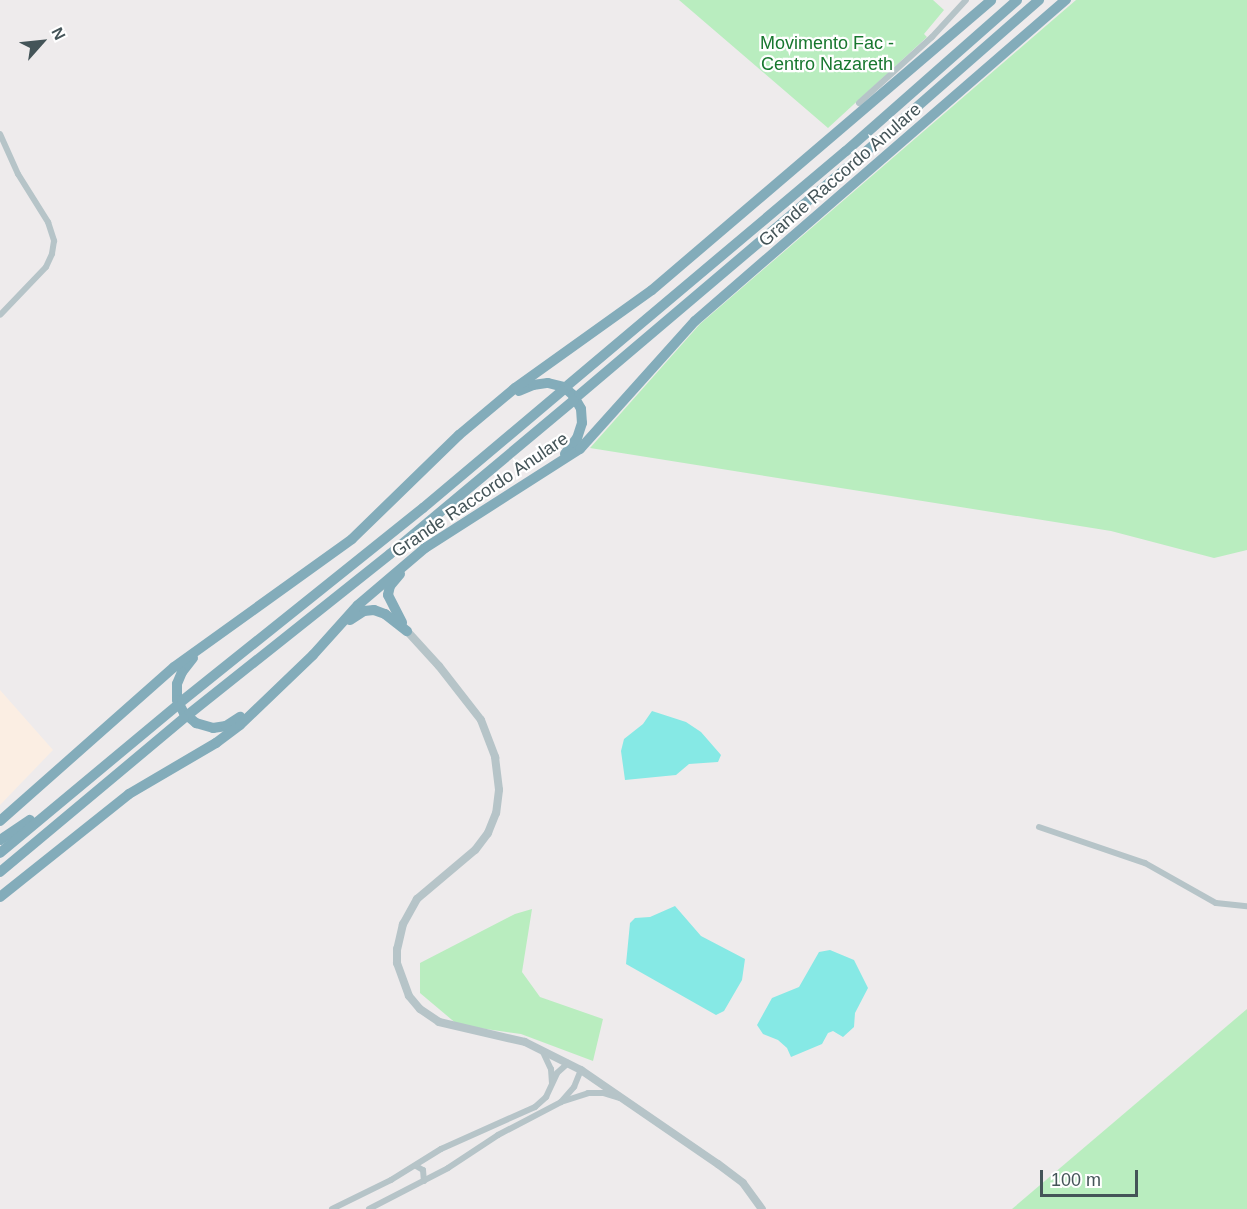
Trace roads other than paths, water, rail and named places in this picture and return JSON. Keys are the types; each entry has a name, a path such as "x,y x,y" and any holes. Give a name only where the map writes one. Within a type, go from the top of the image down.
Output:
{"highway":[{"name":"Grande Raccordo Anulare","path":"0,821 124,709 213,639 352,539 481,417 522,382 652,290 991,0"},
{"name":"Grande Raccordo Anulare","path":"0,853 178,704 423,508 846,151 1017,0"},
{"name":"Grande Raccordo Anulare","path":"0,872 186,716 578,402 1039,0"},
{"name":"Grande Raccordo Anulare","path":"0,897 129,794 216,743 240,725 313,655 358,605 425,548 536,479 592,437 663,355 703,314 1066,0"},
{"path":"481,417 526,387 548,383 571,393 578,402 582,423 577,438 562,457 536,479"},
{"path":"213,639 182,672 177,689 182,711 196,723 220,728 236,720 263,698 382,578 425,548"},
{"path":"407,631 389,600 389,588 425,548"},
{"path":"313,655 349,620 364,611 380,612 407,631"},
{"path":"0,840 82,784"},
{"path":"0,881 30,847"}],"street":[{"path":"859,103 932,37 966,0"},
{"path":"0,134 18,174 48,222 54,241 52,254 46,267 0,315"},
{"path":"407,631 439,666 481,720 495,757 499,790 494,820 482,843 417,899 407,915 397,949 400,975 414,1003 439,1022 540,1047 581,1070 735,1177 762,1209"},
{"path":"1039,827 1145,863 1216,903 1247,906"},
{"path":"540,1047 549,1063 552,1085"},
{"path":"332,1209 416,1166 441,1149 535,1107 546,1097 557,1073 568,1063"},
{"path":"561,1102 574,1087 581,1070"},
{"path":"369,1209 424,1181 498,1134 561,1102 588,1093 603,1093 623,1099"},
{"path":"416,1166 423,1170 424,1181"}],"water":[{"path":"652,711 686,722 701,732 721,755 718,762 689,764 676,775 625,780 621,751 624,739 643,724"},
{"path":"675,906 701,936 745,959 742,980 724,1011 716,1015 626,964 630,923 635,918 650,917"},
{"path":"830,950 854,960 868,988 855,1013 854,1027 843,1037 833,1031 828,1033 822,1044 791,1057 787,1048 778,1040 763,1034 757,1025 772,998 799,987 819,952"}],"park label":[{"name":"Movimento Fac - Centro Nazareth","path":"827,54"}]}
